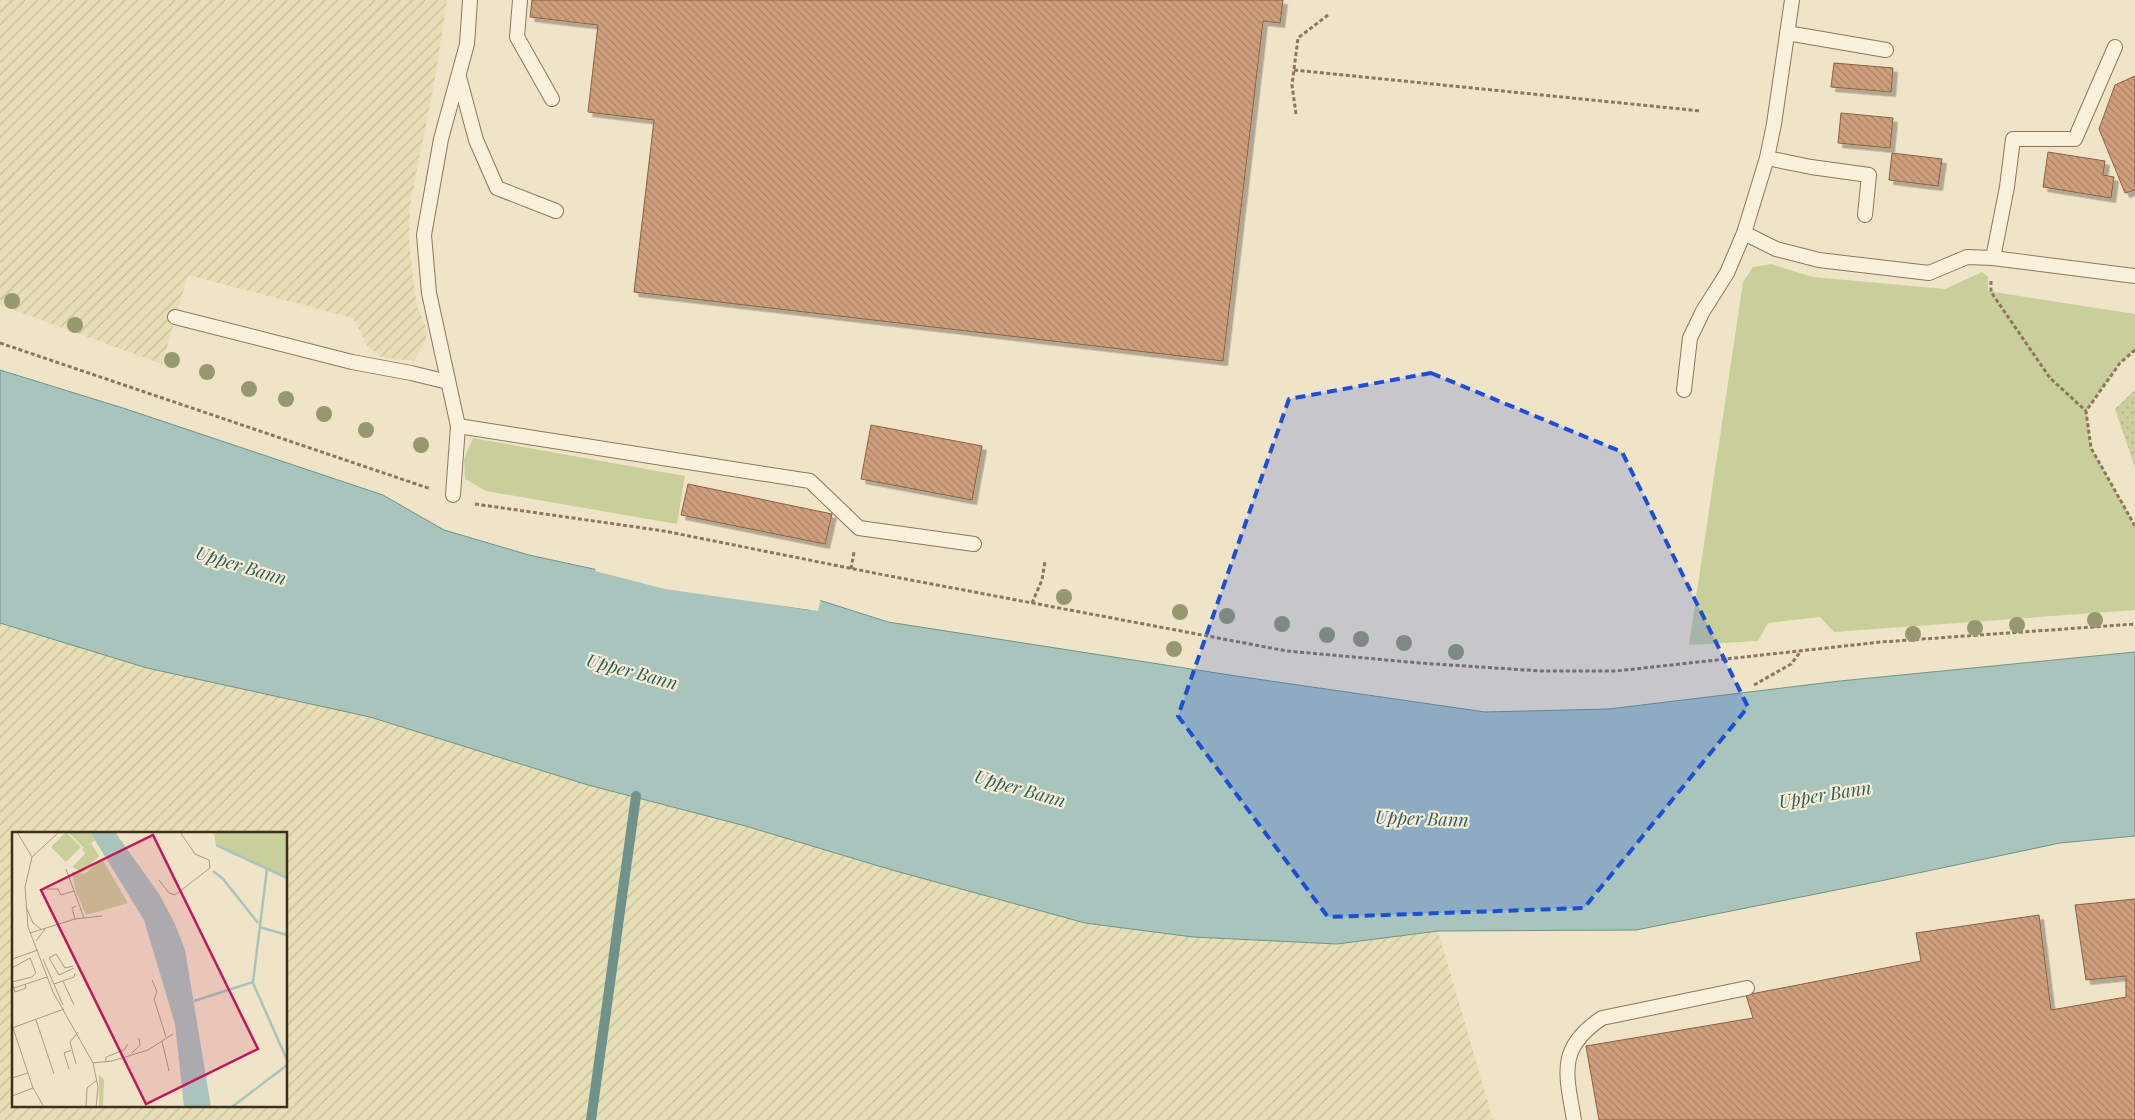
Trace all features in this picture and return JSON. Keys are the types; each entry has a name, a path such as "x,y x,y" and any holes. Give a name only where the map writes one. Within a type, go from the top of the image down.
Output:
{"lane":[{"path":"453,496 458,426 430,293 424,235 441,139 467,44 470,0"},
{"path":"520,0 516,37 552,99"},
{"path":"1684,390 1690,338 1703,311 1727,273 1744,233 1767,158 1792,0"},
{"path":"1787,33 1886,50"},
{"path":"1993,258 2007,187 2012,140 2075,139 2115,48"},
{"path":"459,76 476,140 497,188 556,211"},
{"path":"1767,158 1811,167 1869,175 1865,215"},
{"path":"1744,233 1776,249 1819,260 1929,273 1967,257 1993,258 2135,276"},
{"path":"175,317 352,362 448,382"},
{"path":"458,426 810,481 859,528 974,544"},
{"path":"1574,1120 1567,1062 1574,1042 1586,1028 1602,1018 1747,988"}],"path":[{"path":"1296,114 1292,85 1298,38 1328,16"},
{"path":"1294,70 1701,111"},
{"path":"1993,258 1991,292 2050,378 2086,411 2091,448 2135,526"},
{"path":"0,343 479,506 532,511 664,531 1286,651 1541,671 1616,670 1881,642 2135,624"},
{"path":"2086,411 2120,363 2135,350"},
{"path":"1032,603 1042,580 1045,561"},
{"path":"1754,685 1791,664 1802,650"}],"highlighted area":[{"path":"1431,373 1622,452 1748,707 1584,908 1328,917 1178,716 1289,399"}],"shaded area":[{"path":"0,0 447,0 435,79 410,205 409,238 412,270 417,306 426,328 426,340 414,361 382,357 368,347 353,318 188,275 162,364 0,305"},
{"path":"0,623 147,668 370,717 588,785 742,825 892,870 1085,923 1193,937 1337,944 1438,931 1493,1120 0,1120"}],"green space":[{"path":"1771,264 1813,277 1945,289 1982,272 1988,277 1988,291 2135,314 2135,350 2120,363 2086,411 2091,448 2135,526 2135,610 1834,632 1820,617 1768,623 1758,641 1689,645 1743,282 1753,267"},
{"path":"2135,390 2135,468 2115,409"},
{"path":"473,438 685,476 677,524 486,491 465,479 464,459"}],"water":[{"name":"Upper Bann","path":"0,370 123,408 383,495 444,530 529,555 695,591 810,610 819,600 888,622 1236,676 1485,712 1609,709 1840,681 2135,652 2135,836 2060,843 1636,930 1438,931 1337,944 1193,937 1085,923 892,870 742,825 588,785 370,717 147,668 0,623"}],"pier":[{"path":"596,567 696,589 809,608 817,598 821,598 818,611 665,589 595,571"}],"building":[{"path":"532,0 1283,0 1280,23 1263,21 1223,361 634,292 654,120 588,112 598,25 530,17"},
{"path":"1834,63 1893,68 1891,92 1831,87"},
{"path":"2135,76 2135,190 2125,193 2099,129 2115,85"},
{"path":"1841,113 1893,118 1890,148 1838,143"},
{"path":"2048,152 2105,161 2103,175 2114,177 2111,198 2043,187"},
{"path":"1892,153 1942,159 1938,186 1889,180"},
{"path":"871,425 982,446 972,500 861,479"},
{"path":"688,484 832,514 825,544 681,515"},
{"path":"2135,899 2135,1120 1599,1120 1586,1046 1753,1018 1746,995 1921,961 1916,933 2039,915 2051,1010 2126,997 2126,976 2086,980 2075,905"}],"waterway":[{"path":"591,1120 636,796"}]}
